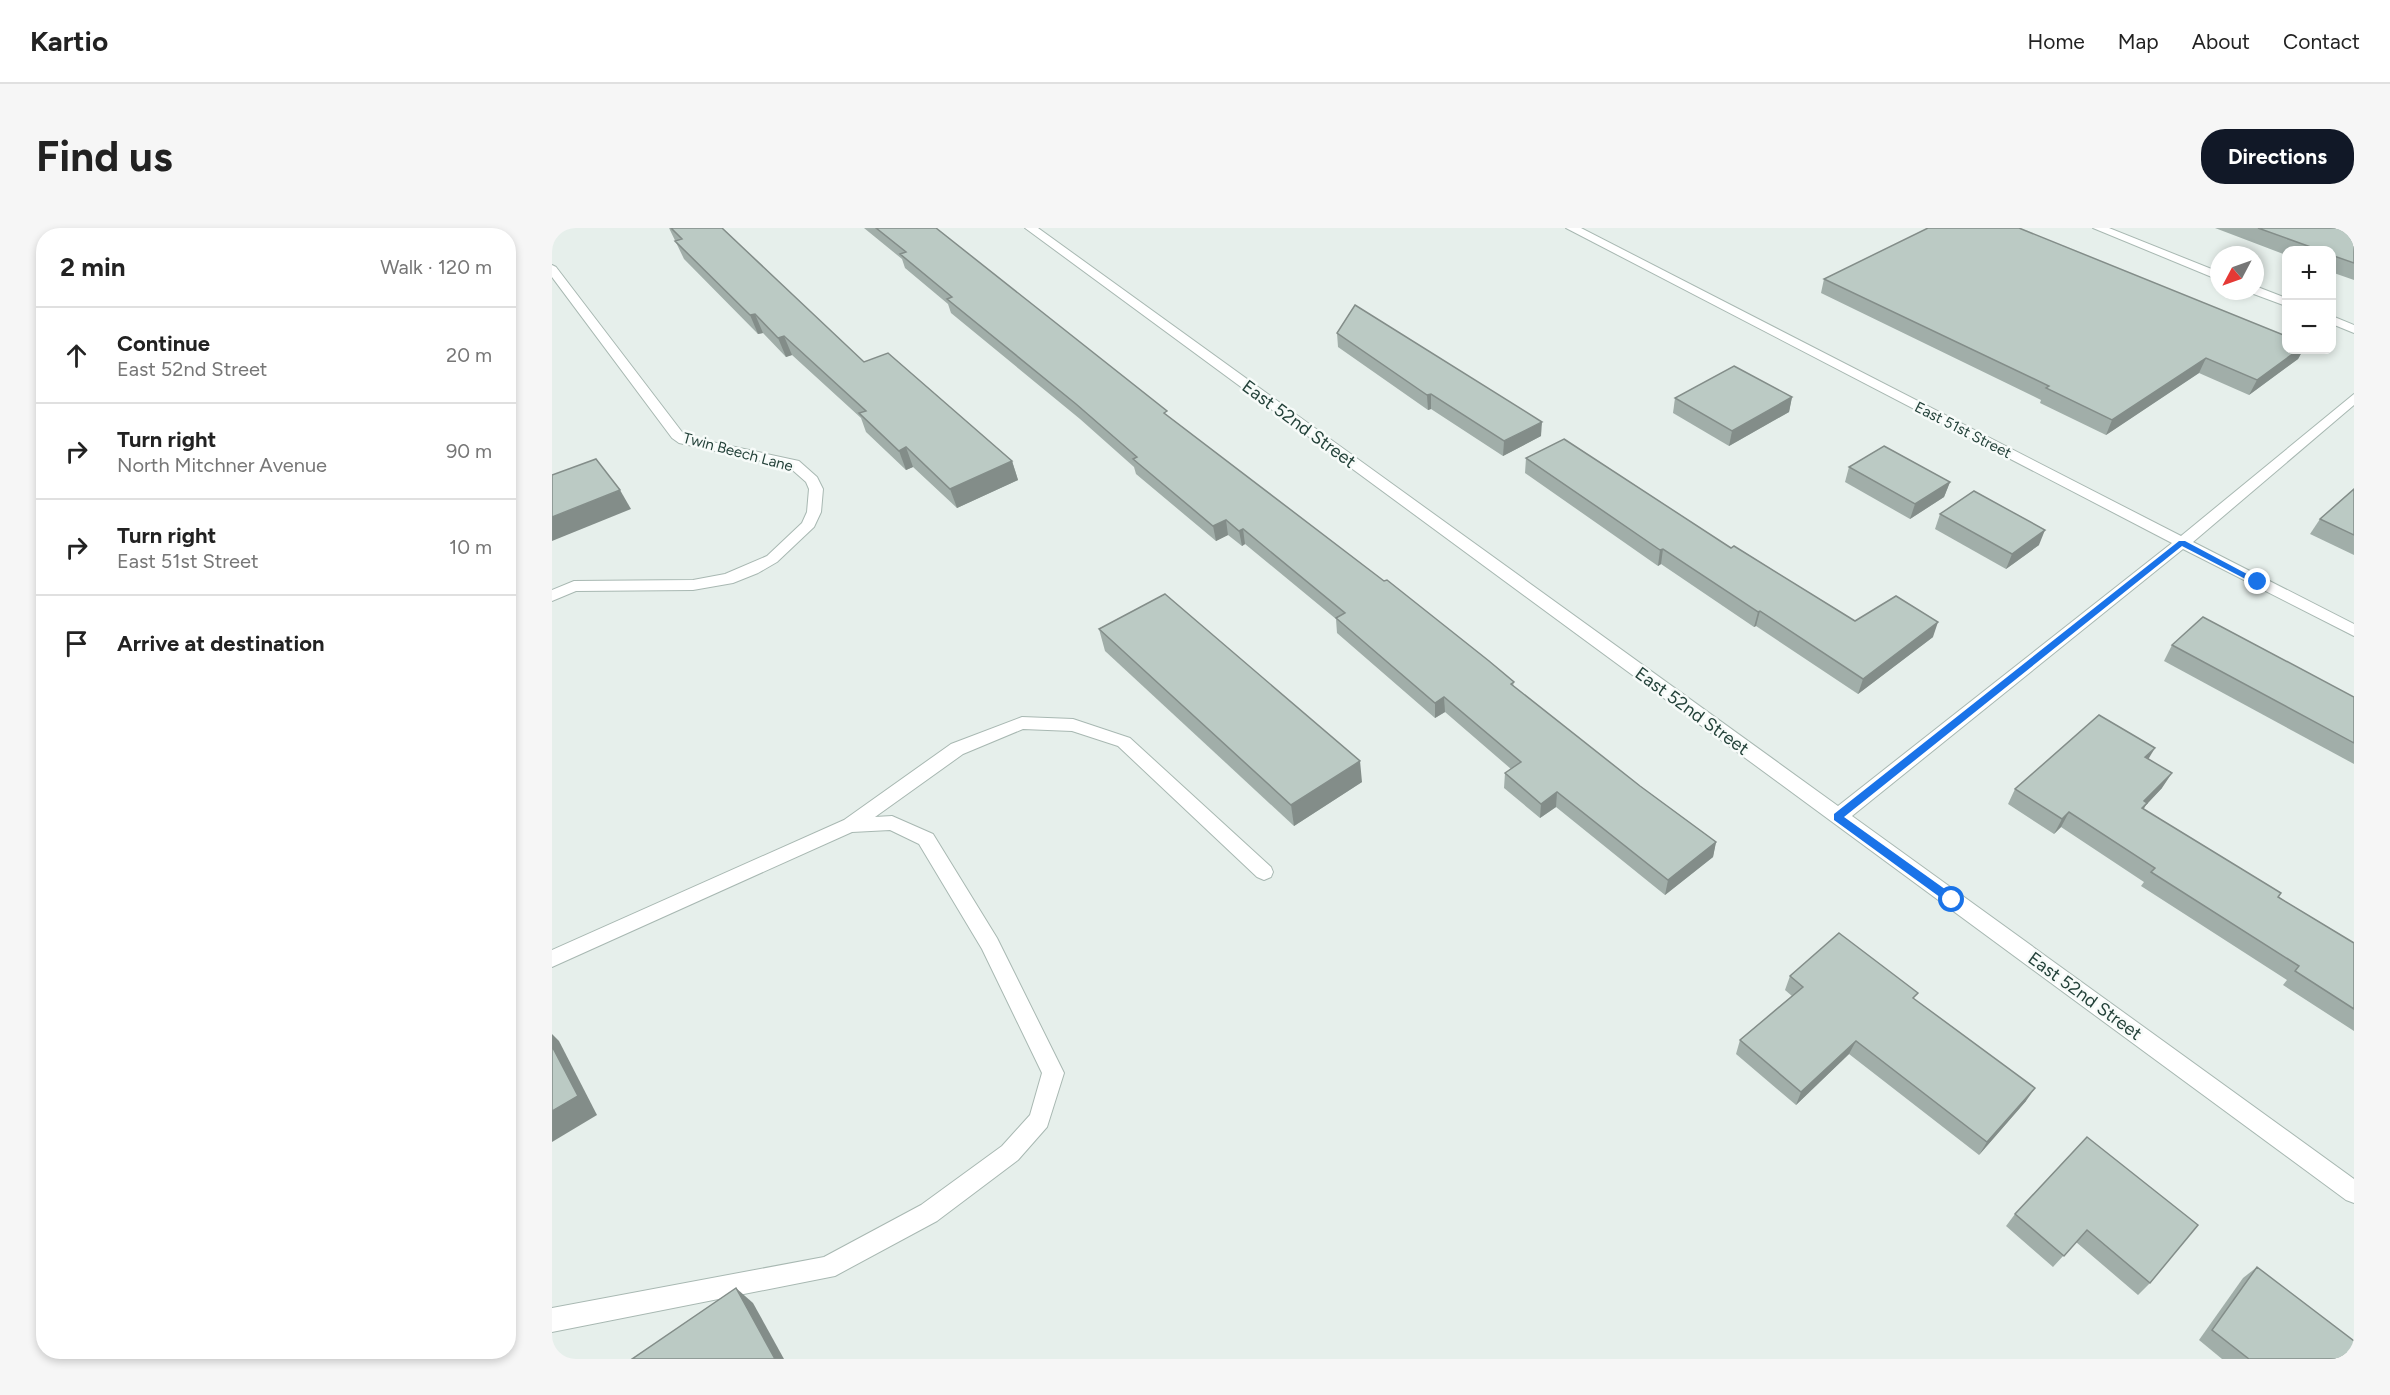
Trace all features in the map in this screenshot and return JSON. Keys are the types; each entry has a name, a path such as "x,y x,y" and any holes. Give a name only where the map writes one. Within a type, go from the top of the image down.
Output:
{"street":[{"name":"East 52nd Street","path":"1031,228 2354,1192"},
{"name":"East 51st Street","path":"1572,228 2354,631"},
{"path":"2099,228 2210,272"},
{"name":"Twin Beech Lane","path":"552,268 677,435 684,440 794,464 812,480 816,489 814,512 809,524 786,548 753,570 700,585 574,586 552,596"},
{"path":"2264,293 2282,300"},
{"path":"2336,322 2354,329"},
{"path":"1837,817 2182,543 2354,398"},
{"path":"552,959 850,825 957,749 1022,723 1074,725 1124,742 1264,872"},
{"path":"552,1320 826,1268 929,1213 1010,1153 1039,1120 1053,1073 990,944 926,839 892,823 850,825"}],"building":[{"path":"671,228 722,228 864,362 888,353 1012,461 950,489 906,447 899,451 859,413 866,411 784,336 778,338 755,314 750,315 675,241 682,239"},
{"path":"876,228 936,228 1167,411 1164,413 1384,581 1387,580 1514,682 1511,684 1640,786 1716,842 1668,880 1557,792 1541,804 1505,773 1521,762 1444,697 1435,703 1336,618 1345,613 1243,529 1239,531 1226,520 1213,526 1133,459 1137,457 1076,404 947,299 952,297 900,254 906,252"},
{"path":"1928,228 2019,228 2282,334 2282,354 2293,354 2257,380 2206,358 2112,420 2046,388 2049,386 1824,279"},
{"path":"2258,228 2354,228 2354,263 2336,257 2336,246 2308,246"},
{"path":"1355,305 1542,422 1504,441 1431,394 1427,395 1337,333"},
{"path":"1734,366 1792,397 1732,431 1675,398"},
{"path":"1564,439 1731,548 1734,546 1855,621 1896,596 1938,622 1863,679 1663,549 1660,550 1526,458"},
{"path":"1884,446 1950,482 1915,504 1849,467"},
{"path":"596,459 620,490 552,517 552,475"},
{"path":"2354,489 2354,535 2320,519"},
{"path":"1974,491 2045,530 2012,554 1940,514"},
{"path":"1165,594 1360,761 1291,805 1099,629"},
{"path":"2203,617 2354,697 2354,743 2172,645"},
{"path":"2099,715 2155,748 2145,757 2172,773 2144,801 2147,803 2142,808 2281,893 2278,897 2354,943 2354,1009 2295,971 2299,966 2151,872 2155,868 2069,812 2062,819 2015,789"},
{"path":"1839,933 1918,993 1913,998 2035,1088 1987,1142 1856,1041 1801,1092 1740,1040 1803,987 1790,976"},
{"path":"552,1046 578,1096 552,1111"},
{"path":"2087,1137 2198,1225 2150,1283 2087,1230 2064,1256 2015,1214"},
{"path":"2257,1267 2354,1341 2354,1359 2249,1359 2212,1330"},
{"path":"736,1288 775,1359 632,1359"}],"route":[{"path":"1952,900 1837,817 2182,543 2258,582"}]}
